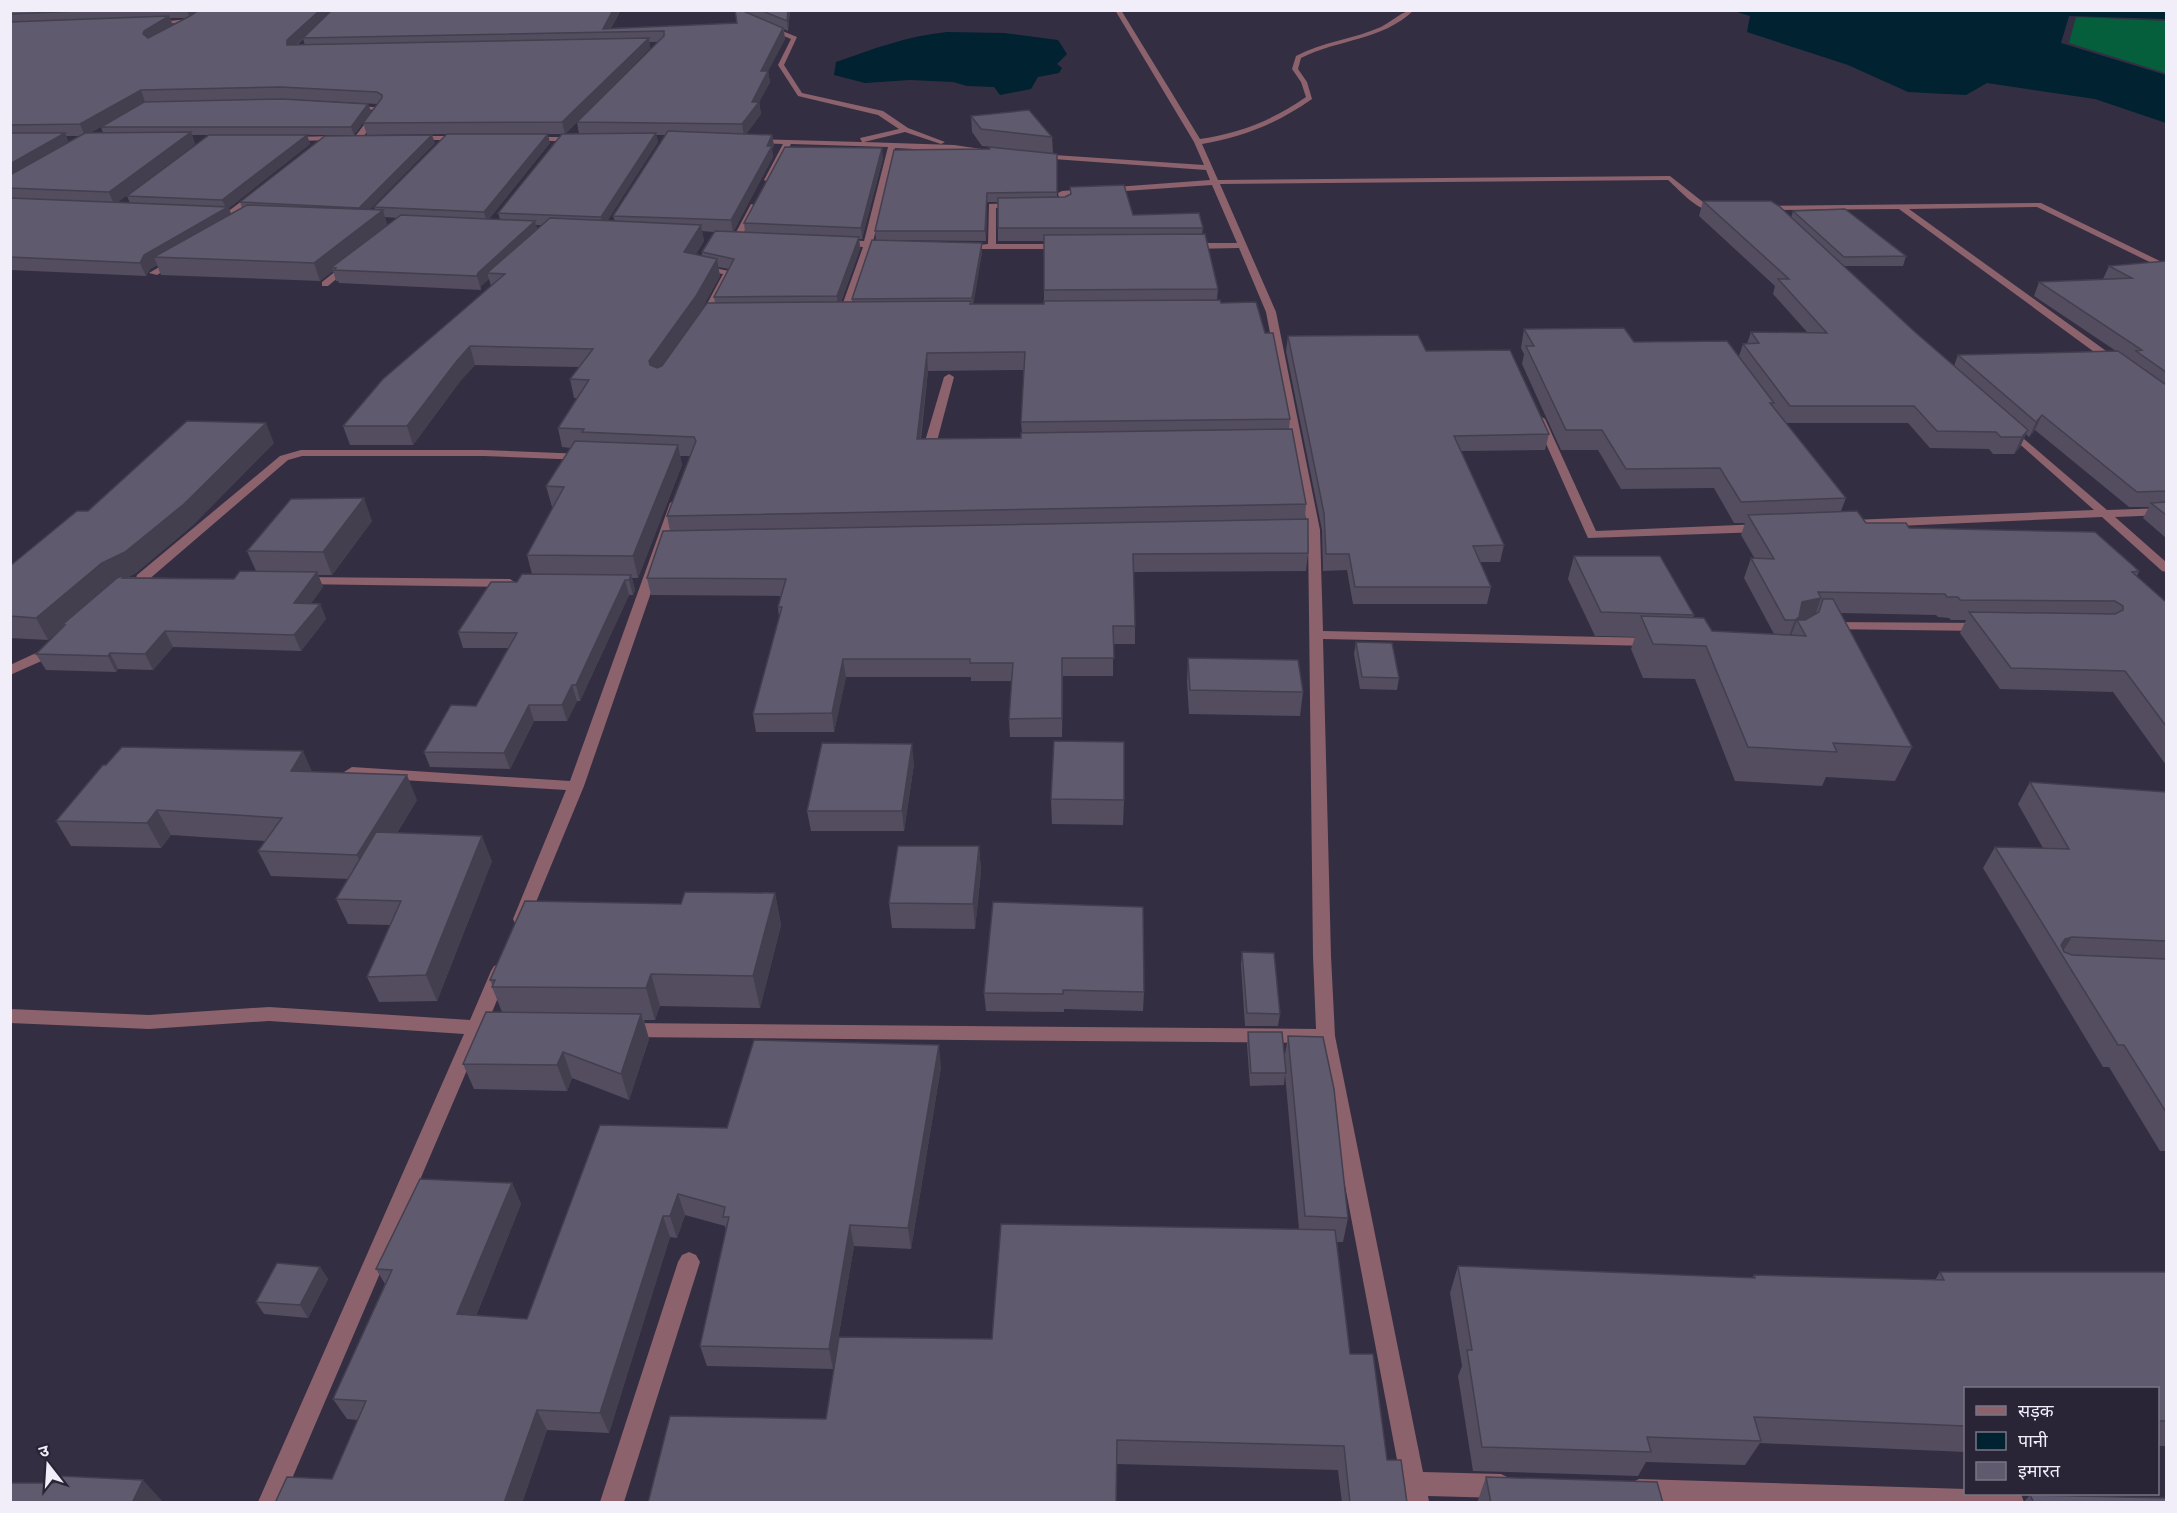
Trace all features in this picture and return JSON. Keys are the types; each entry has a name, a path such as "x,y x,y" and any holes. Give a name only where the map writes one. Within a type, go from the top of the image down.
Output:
{"street":[{"path":"171,33 200,19 211,10"},
{"path":"741,10 738,15 795,38 781,65 800,95 880,113 905,130 954,147"},
{"path":"1118,10 1198,142 1244,245 1265,312 1308,530 1316,635 1322,956 1326,1036 1416,1493 1522,1487"},
{"path":"1198,142 1234,136 1284,116 1310,98 1304,82 1295,69 1298,57 1309,50 1331,46 1393,23 1411,10"},
{"path":"144,23 190,22"},
{"path":"344,106 380,108 358,138"},
{"path":"843,144 905,130"},
{"path":"553,148 574,131"},
{"path":"318,145 327,138"},
{"path":"280,139 369,138"},
{"path":"403,138 470,138"},
{"path":"439,146 448,138"},
{"path":"515,139 587,139"},
{"path":"744,140 954,147 998,152"},
{"path":"762,190 788,142"},
{"path":"844,314 868,244 892,146"},
{"path":"1032,156 1209,168"},
{"path":"1044,205 1065,205 1062,193 1216,182 1670,178 1706,208 1727,208"},
{"path":"230,215 265,187"},
{"path":"737,238 758,200"},
{"path":"992,247 992,206 1033,205"},
{"path":"1748,208 2038,205 2166,267"},
{"path":"1900,206 2128,372"},
{"path":"1770,208 1778,216"},
{"path":"218,215 240,216"},
{"path":"726,238 749,239"},
{"path":"832,242 898,245"},
{"path":"1175,246 1244,245"},
{"path":"968,247 1072,246"},
{"path":"154,273 183,256"},
{"path":"325,284 360,256"},
{"path":"699,324 729,272 694,267 701,257"},
{"path":"832,314 856,314"},
{"path":"706,315 718,315"},
{"path":"949,377 929,448 952,448"},
{"path":"1533,404 1592,535 1780,527"},
{"path":"2000,421 2166,568"},
{"path":"126,585 142,578 284,458 301,453 483,453 600,457"},
{"path":"517,929 576,786 640,584 666,542 680,491"},
{"path":"1844,521 2166,511"},
{"path":"142,578 164,579"},
{"path":"288,580 527,583"},
{"path":"1812,626 1999,627"},
{"path":"1316,635 1671,643"},
{"path":"10,671 41,656 64,637"},
{"path":"352,772 576,786"},
{"path":"270,1503 508,951"},
{"path":"10,1016 149,1022 269,1014 500,1029"},
{"path":"608,1029 1326,1036"},
{"path":"612,1503 689,1262"},
{"path":"1617,1490 2012,1503"}],"green space":[{"path":"2076,17 2166,21 2166,73 2069,43"}],"water":[{"path":"1734,11 2163,11 2166,12 2166,19 2069,16 2061,43 2166,75 2166,123 2095,99 1987,83 1966,95 1908,92 1848,65 1747,32 1750,16"},
{"path":"947,32 1004,33 1058,40 1067,54 1057,64 1062,68 1059,73 1038,77 1031,89 1000,95 994,87 967,86 953,82 910,80 865,83 834,75 836,62 904,40"}],"building":[{"path":"10,10 103,10 10,14"},
{"path":"199,10 320,10 287,40 287,45 649,38 562,122 363,123 382,98 382,95 377,92 281,87 141,90 80,124 10,125 10,22 169,16 144,31 143,34 148,38"},
{"path":"332,10 613,10 603,29 737,23 735,10 741,10 783,28 761,71 768,71 752,102 759,102 742,124 577,122 664,36 664,31 303,38"},
{"path":"760,10 788,10 787,21"},
{"path":"282,99 368,104 351,127 101,127 144,102"},
{"path":"1029,110 1052,137 981,129 971,116"},
{"path":"668,131 772,135 767,146 772,146 731,220 613,216"},
{"path":"191,132 109,192 10,188 10,175 85,133"},
{"path":"10,133 65,133 10,164"},
{"path":"656,133 601,217 498,213 562,134"},
{"path":"447,134 548,134 484,212 374,207"},
{"path":"209,135 307,135 222,200 127,196"},
{"path":"432,135 359,208 240,202 325,136"},
{"path":"785,147 882,148 861,228 744,223"},
{"path":"989,147 1057,154 1057,192 987,193 985,231 875,231 894,150 990,149"},
{"path":"1124,185 1133,215 1199,213 1203,228 998,228 998,198 1065,197 1071,194 1070,187"},
{"path":"10,198 228,207 144,255 140,263 10,257"},
{"path":"1703,201 1771,201 1779,206 1915,332 2028,430 2022,437 2001,437 1996,432 1937,431 1914,406 1790,406 1743,344 1759,343 1751,332 1827,333 1778,279 1789,279"},
{"path":"247,205 383,210 314,263 154,257"},
{"path":"1845,209 1906,256 1844,257 1793,211"},
{"path":"401,215 535,221 477,276 334,270 336,268 332,267"},
{"path":"550,218 701,225 684,252 717,259 696,296 649,361 650,365 657,368 662,366 707,303 971,301 970,304 1044,304 1044,301 1220,300 1221,303 1256,302 1265,333 1273,333 1290,419 1021,422 1025,352 927,353 917,439 1021,438 1021,433 1292,429 1306,504 667,516 696,441 694,437 582,432 584,429 558,428 589,380 570,379 593,349 470,346 407,426 343,426 383,379 505,274 487,273"},
{"path":"715,231 859,237 837,296 714,297 734,259 702,252"},
{"path":"1205,234 1218,289 1044,290 1044,235"},
{"path":"872,240 982,243 972,298 852,299"},
{"path":"2166,261 2166,372 2136,351 2142,350 2039,282 2132,278 2109,266"},
{"path":"1624,328 1634,342 1727,341 1774,403 1770,403 1846,498 1741,502 1720,468 1626,469 1602,430 1566,430 1526,346 1534,346 1524,329"},
{"path":"1418,335 1426,351 1510,350 1549,434 1454,436 1504,545 1473,546 1491,587 1355,587 1349,554 1326,554 1324,513 1288,336"},
{"path":"2118,351 2166,385 2166,491 2137,492 2042,415 2036,422 1958,355"},
{"path":"187,421 266,423 184,504 125,552 102,563 36,618 10,616 10,566 77,511 88,511"},
{"path":"575,441 678,445 633,556 527,555 564,487 546,486"},
{"path":"364,498 323,552 247,551 291,499"},
{"path":"2166,502 2166,515 2151,503"},
{"path":"1857,511 1866,523 1906,523 1909,528 2095,532 2139,571 2132,572 2166,602 2166,726 2125,671 2011,668 1969,612 2115,614 2123,610 2123,606 2115,601 1960,600 1958,597 1947,597 1945,594 1818,592 1821,598 1802,602 1799,617 1795,620 1785,620 1751,558 1774,559 1748,515"},
{"path":"1308,519 1308,553 1133,554 1135,626 1113,626 1114,658 1062,658 1062,718 1009,719 1013,663 970,663 970,659 843,659 832,713 753,714 782,607 778,607 786,579 647,578 663,531"},
{"path":"1574,556 1660,556 1694,615 1601,612"},
{"path":"240,571 317,572 294,603 320,604 294,635 165,631 145,654 110,653 108,656 36,654 65,625 62,625 117,578 126,574 122,578 234,579"},
{"path":"522,574 631,575 629,580 625,580 576,685 572,685 562,705 529,705 504,753 424,752 451,705 476,706 517,633 458,632 491,582 517,582"},
{"path":"1823,599 1833,599 1912,747 1833,743 1837,752 1748,747 1706,646 1653,644 1641,616 1704,618 1712,631 1806,636 1797,620 1805,620 1819,612"},
{"path":"1356,642 1392,643 1399,678 1362,677"},
{"path":"1188,658 1298,660 1303,692 1190,690"},
{"path":"1054,741 1124,742 1124,800 1051,799"},
{"path":"822,743 912,744 902,811 807,811"},
{"path":"122,747 303,751 291,771 407,775 357,855 258,851 282,818 157,810 147,823 56,821 103,765 106,765"},
{"path":"2030,782 2166,792 2166,941 2072,937 2065,939 2061,945 2064,952 2072,955 2166,959 2166,1112 2124,1045 2118,1045 1995,847 2069,849"},
{"path":"376,832 482,836 426,975 367,977 401,901 336,899"},
{"path":"898,846 979,846 973,904 889,903"},
{"path":"685,892 775,893 753,976 651,974 646,988 492,987 495,980 490,980 525,901 681,904"},
{"path":"993,902 1143,907 1144,992 1063,990 1063,994 984,993"},
{"path":"1242,952 1274,953 1280,1014 1247,1013"},
{"path":"486,1012 641,1014 621,1074 563,1052 557,1065 463,1064"},
{"path":"1248,1032 1282,1032 1286,1073 1251,1073"},
{"path":"1288,1036 1323,1037 1334,1089 1348,1218 1305,1216"},
{"path":"754,1040 939,1045 908,1228 850,1225 829,1349 700,1346 729,1217 723,1217 725,1207 678,1194 670,1216 663,1216 600,1413 537,1410 504,1503 275,1503 287,1477 332,1479 366,1401 333,1399 392,1270 376,1269 420,1179 512,1183 457,1314 527,1319 600,1125 727,1128"},
{"path":"1001,1224 1335,1230 1350,1354 1373,1354 1387,1460 1401,1460 1407,1503 1350,1503 1344,1446 1117,1440 1116,1503 648,1503 670,1416 826,1419 839,1337 992,1339"},
{"path":"277,1263 320,1267 300,1305 256,1302"},
{"path":"1458,1266 1755,1278 1754,1275 1944,1280 1940,1272 2166,1272 2166,1421 2159,1421 2159,1387 1964,1387 1964,1426 1754,1417 1761,1441 1647,1437 1651,1452 1482,1447 1467,1350 1472,1350"},
{"path":"59,1476 143,1480 132,1503 10,1503 10,1483 54,1483"},
{"path":"1486,1477 1657,1482 1663,1503 1491,1503"},
{"path":"2030,1495 2166,1498 2166,1503 2034,1503"}]}
